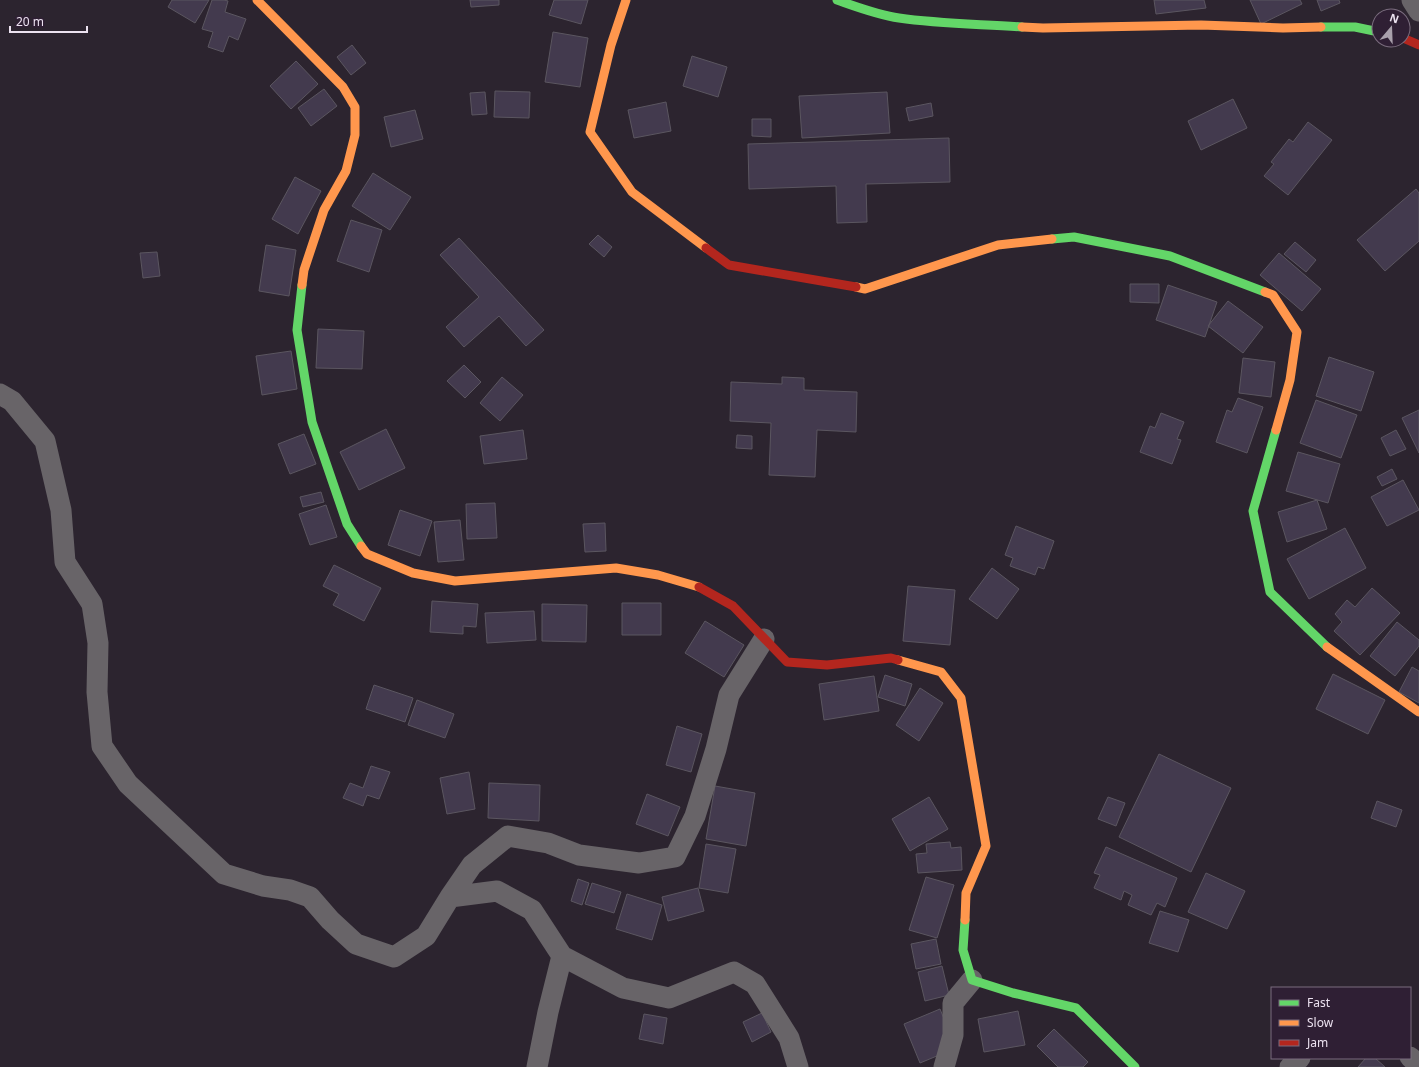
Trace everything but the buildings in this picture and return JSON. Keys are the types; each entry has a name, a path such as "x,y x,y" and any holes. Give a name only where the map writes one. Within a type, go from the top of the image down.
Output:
{"main road":[{"path":"257,0 343,87 355,107 355,135 346,171 324,210 304,270 297,330 312,422 347,524 367,554 414,573 455,581 616,568 658,575 696,586 733,606 787,662 827,665 891,658 941,672 961,698 986,846 966,893 963,950 972,980 1013,993 1076,1008 1134,1067"},
{"path":"626,0 611,45 590,132 632,192 729,265 865,289 998,245 1074,237 1170,256 1272,296 1297,332 1290,380 1253,511 1270,592 1328,648 1419,712"},
{"path":"837,0 872,12 898,18 1043,28 1201,25 1283,28 1355,27 1371,30"}],"street":[{"path":"1412,0 1419,11"},
{"path":"0,394 12,401 45,441 62,510 65,562 92,604 98,643 97,692 102,746 128,784 224,874 262,886 290,890 310,897 330,920 356,944 394,957 426,936 472,865 508,836 548,844 578,855 639,863 675,857 695,816 716,749 729,695 764,638"},
{"path":"450,897 497,891 532,910 562,956 622,988 669,998 734,972 755,984 789,1038 798,1067"},
{"path":"538,1067 548,1012 562,956"},
{"path":"944,1067 953,1036 952,1003 972,980"},
{"path":"1411,1058 1419,1065"},
{"path":"1290,1067 1299,1059"}],"traffic: fast":[{"path":"837,0 891,17 945,23 1022,27"},
{"path":"1321,27 1355,27 1371,30"},
{"path":"1052,239 1074,237 1170,256 1265,292"},
{"path":"302,285 297,330 312,422 347,524 361,546"},
{"path":"1276,430 1253,511 1270,592 1327,647"},
{"path":"965,920 963,950 972,980 1013,993 1076,1008 1135,1067"}],"traffic: slow":[{"path":"257,0 343,87 355,107 355,135 346,171 324,210 304,270 302,285"},
{"path":"626,0 611,45 590,132 632,192 706,248"},
{"path":"1022,27 1043,28 1201,25 1283,28 1321,27"},
{"path":"856,287 865,289 998,245 1052,239"},
{"path":"1265,292 1273,295 1297,332 1290,380 1276,430"},
{"path":"361,546 367,554 413,573 455,581 616,568 658,575 699,587"},
{"path":"1327,647 1419,712"},
{"path":"898,660 941,672 961,698 986,846 966,893 965,920"}],"traffic: jam":[{"path":"1411,42 1419,45"},
{"path":"706,248 729,265 856,287"},
{"path":"699,587 733,606 787,662 827,665 891,658 898,660"}]}
